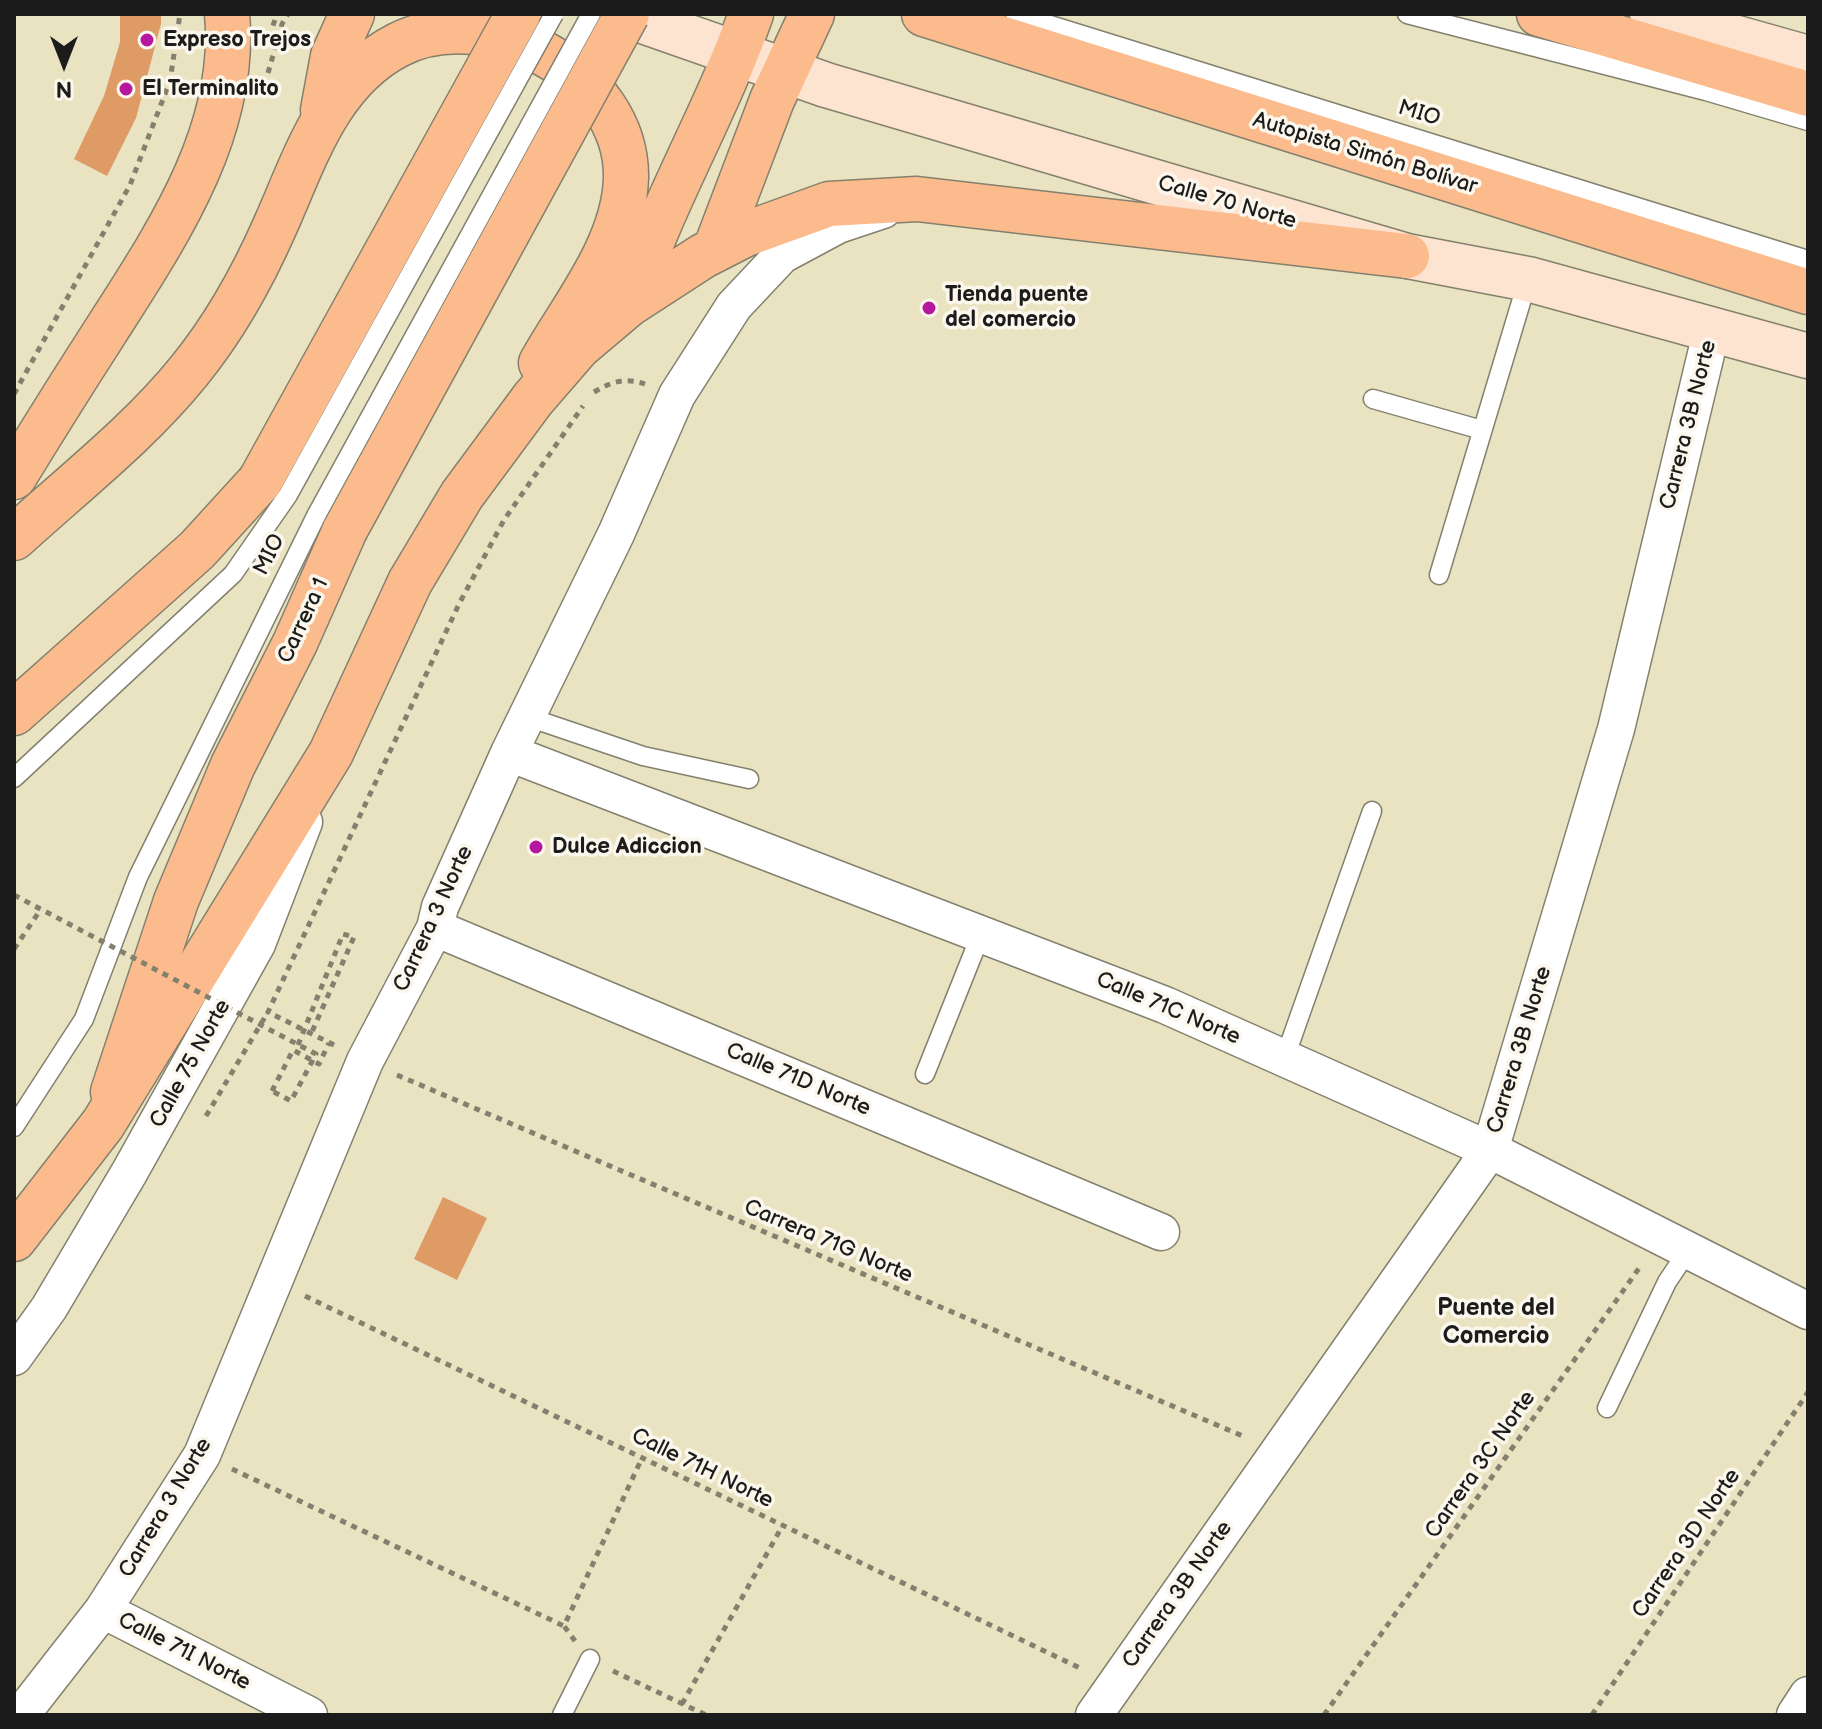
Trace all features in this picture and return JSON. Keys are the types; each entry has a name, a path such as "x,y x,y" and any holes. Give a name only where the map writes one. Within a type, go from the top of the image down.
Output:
{"main road":[{"path":"14,477 148,264 192,182 210,139 221,98 228,37 227,14"},
{"path":"322,125 327,79 352,14"},
{"path":"14,713 197,550 274,488 518,14"},
{"path":"715,250 741,178 812,14"},
{"name":"Autopista Simón Bolívar","path":"924,14 1808,292"},
{"path":"1539,14 1808,94"},
{"name":"Carrera 1","path":"14,1239 103,1124 176,901 233,765 295,643 331,522 634,18"},
{"path":"14,538 138,425 189,371 227,315 264,249 322,125 344,87 362,68 400,44 454,31 484,32 504,37 552,58 587,86 617,132 626,177 616,229 488,460"},
{"path":"629,304 643,260 744,33"},
{"path":"103,1124 331,753 410,582 462,495 578,347 629,304 746,234 829,204 917,199 1407,256"}],"street":[{"path":"1652,14 1808,58"},
{"name":"Calle 70 Norte","path":"634,18 744,33 787,71 1407,256 1528,279 1808,356"},
{"name":"Carrera 3 Norte","path":"21,1715 103,1610 202,1455 365,1061 435,928 440,907 509,753 616,534 677,395 734,306 782,255 808,239 917,199"},
{"name":"Carrera 3B Norte","path":"1094,1715 1490,1150 1616,729 1712,329"},
{"name":"Calle 75 Norte","path":"14,1357 49,1308 121,1187 257,944 331,753"},
{"name":"Calle 71C Norte","path":"509,753 1165,1005 1490,1150 1808,1311"},
{"name":"Calle 71D Norte","path":"435,928 1161,1232"},
{"name":"Calle 71I Norte","path":"103,1610 309,1715"},
{"path":"1795,1715 1808,1695"}],"lane":[{"name":"MIO","path":"14,778 233,574 274,488 554,14"},
{"name":"MIO","path":"14,1127 84,1019 138,877 331,522 591,14"},
{"name":"MIO","path":"1015,14 1808,260"},
{"path":"1407,14 1706,91 1808,121"},
{"path":"1439,575 1528,279"},
{"path":"1373,399 1482,430"},
{"path":"528,717 643,756 749,779"},
{"path":"1284,1060 1372,811"},
{"path":"925,1074 981,934"},
{"path":"1607,1408 1667,1282 1676,1242"},
{"path":"562,1715 590,1659"}],"path":[{"path":"14,394 130,185 170,81 180,14"},
{"path":"273,22 277,14"},
{"path":"282,24 288,14"},
{"path":"14,895 316,1054 291,1101 272,1091 293,1050 319,1064 329,1043"},
{"path":"14,949 41,909"},
{"path":"298,1045 343,934 354,937 311,1034"},
{"name":"Carrera 71G Norte","path":"365,1061 1279,1451"},
{"name":"Carrera 3C Norte","path":"1324,1715 1676,1242"},
{"name":"Calle 71H Norte","path":"274,1281 1115,1685"},
{"name":"Carrera 3D Norte","path":"1592,1715 1808,1392"},
{"path":"202,1455 564,1626 590,1659 706,1715"},
{"path":"564,1626 642,1458"},
{"path":"682,1704 783,1525"}],"building":[{"name":"El Terminalito","path":"120,14 161,14 161,24 136,118 107,176 74,159 104,96 120,42"},
{"path":"443,1197 487,1218 457,1280 414,1259"}],"place":[{"name":"Expreso Trejos","path":"147,40"},
{"name":"El Terminalito","path":"126,89"},
{"name":"Tienda puente del comercio","path":"929,308"},
{"name":"Dulce Adiccion","path":"536,847"}],"district":[{"name":"Puente del Comercio","path":"1496,1323"}]}
